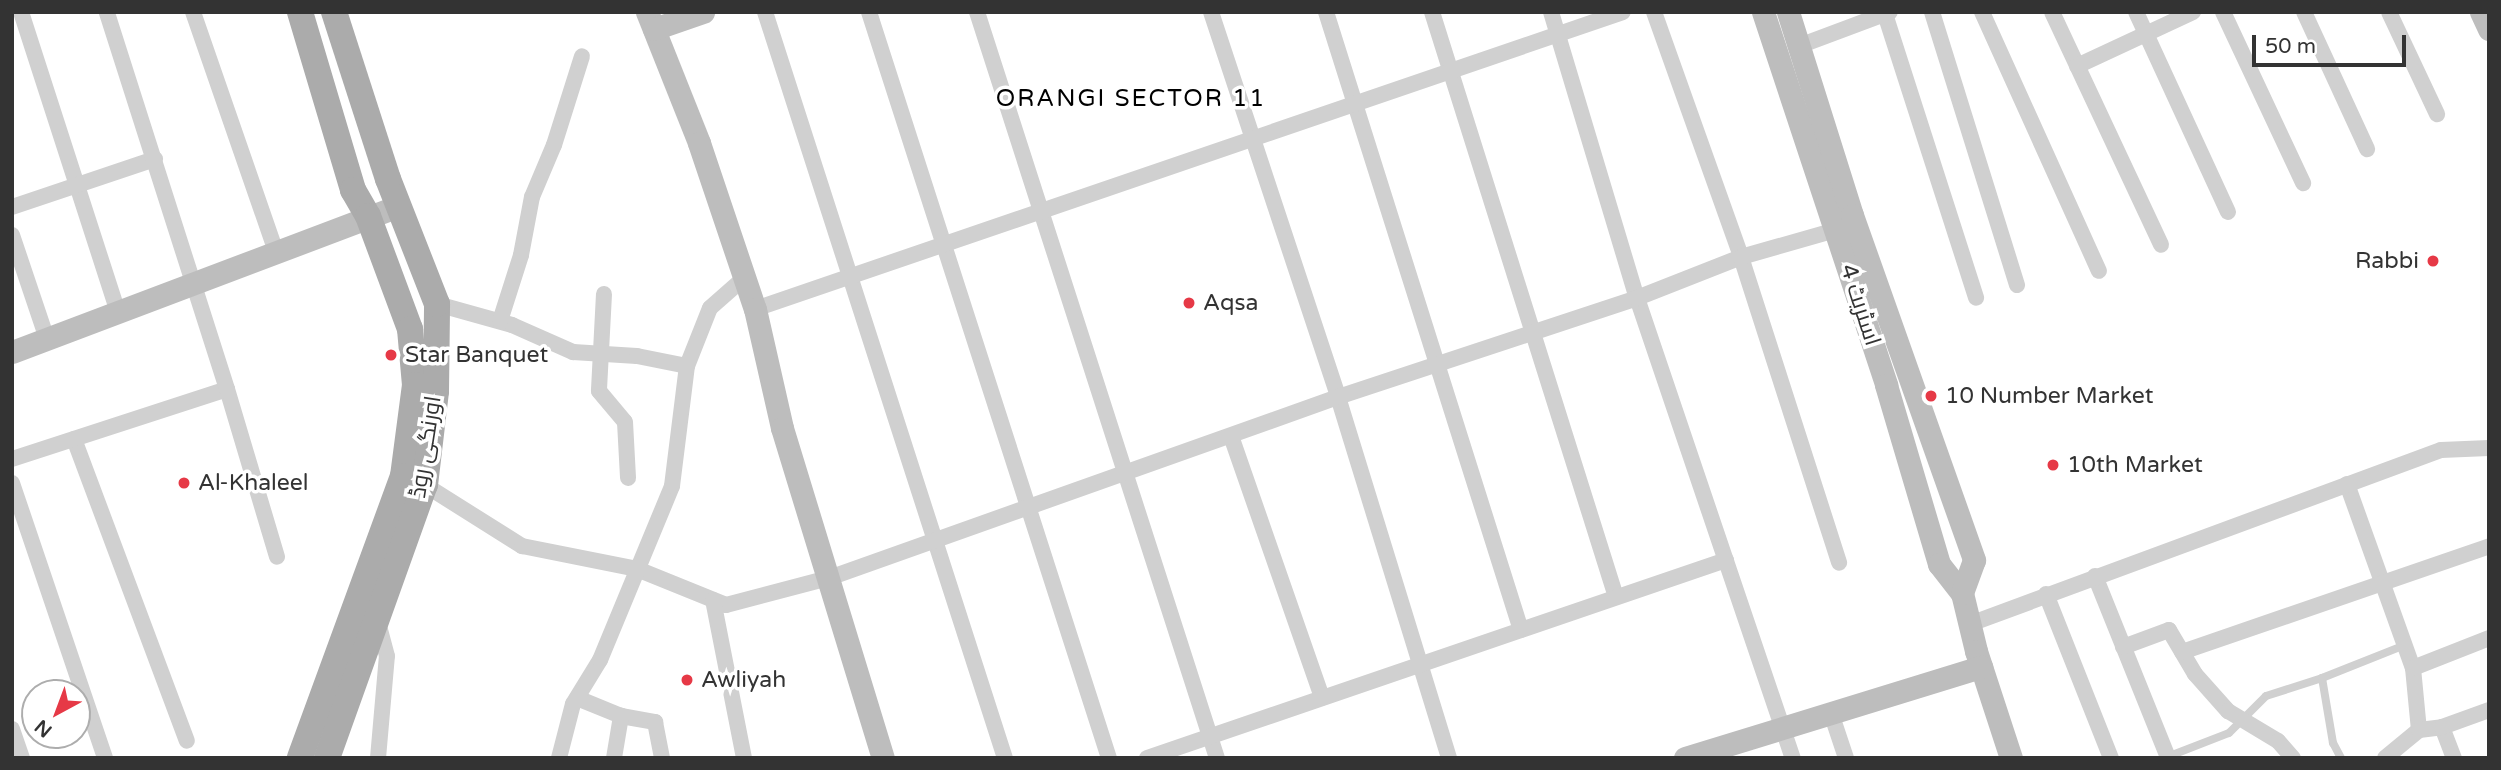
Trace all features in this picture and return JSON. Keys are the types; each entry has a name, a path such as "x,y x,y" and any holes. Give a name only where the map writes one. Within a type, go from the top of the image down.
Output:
{"main road":[{"path":"300,12 354,190 368,216 410,329 415,385 403,476 300,758"},
{"name":"اورنگی روڈ","path":"327,758 425,485 436,391 437,304 398,206 334,12"},
{"path":"703,12 650,21 699,143 755,309 782,428 883,758"},
{"name":"اسٹریٹ 4","path":"1763,12 1836,230 1940,564 1962,593 1981,667 2011,758"},
{"name":"اسٹریٹ 4","path":"1788,12 1852,215 1974,560 1962,593"},
{"path":"2481,12 2489,29"},
{"path":"12,352 398,206"},
{"path":"1685,758 1781,725 1831,713 1981,667"}],"street":[{"path":"20,12 118,312"},
{"path":"107,12 227,388 277,556"},
{"path":"193,12 276,252"},
{"path":"765,12 847,276 1005,758"},
{"path":"869,12 942,243 1032,508 1109,758"},
{"path":"977,12 1217,758"},
{"path":"1211,12 1338,397 1418,666 1449,758"},
{"path":"1326,12 1521,630"},
{"path":"1433,12 1616,597"},
{"path":"1551,12 1637,298 1793,758"},
{"path":"755,309 1040,208 1254,141 1623,12"},
{"path":"1654,12 1741,257 1839,563"},
{"path":"1932,12 2017,285"},
{"path":"1982,12 2099,271"},
{"path":"2052,12 2161,245"},
{"path":"2136,12 2228,212"},
{"path":"2077,66 2193,12"},
{"path":"2223,12 2303,183"},
{"path":"2304,12 2367,149"},
{"path":"2389,12 2437,114"},
{"path":"1799,46 1888,13 1976,298"},
{"path":"500,321 522,255 532,197 551,154 582,56"},
{"path":"12,207 155,159"},
{"path":"425,485 522,546 637,569 726,606 830,578 1126,475 1338,397 1637,298 1741,257 1836,230"},
{"path":"12,234 47,339"},
{"path":"559,758 577,698 600,660 672,486 687,366 710,308 744,278"},
{"path":"604,294 598,351 599,391 625,422 628,478"},
{"path":"437,304 500,321 573,352 598,351 687,366"},
{"path":"12,459 227,388"},
{"path":"1231,436 1322,698"},
{"path":"74,439 187,741"},
{"path":"1970,624 2441,450 2489,448"},
{"path":"12,483 105,758"},
{"path":"2347,484 2413,668 2419,730"},
{"path":"2182,652 2489,546"},
{"path":"1147,758 1726,560"},
{"path":"2095,576 2167,758"},
{"path":"2046,594 2111,758"},
{"path":"713,600 744,758"},
{"path":"377,616 387,656 377,758"},
{"path":"2123,647 2169,630 2194,674 2241,719 2278,741 2293,758"},
{"path":"2413,668 2489,638"},
{"path":"577,698 621,716 655,722 662,758"},
{"path":"2385,758 2419,730 2442,727 2489,710"},
{"path":"1831,713 1846,758"},
{"path":"614,758 621,716"},
{"path":"2442,727 2454,758"},
{"path":"12,729 22,758"}],"lane":[{"path":"2167,758 2229,733 2266,696 2322,678 2405,645"},
{"path":"2322,678 2333,743 2341,758"}],"place":[{"name":"Rabbi","path":"2433,261"},
{"name":"Aqsa","path":"1189,303"},
{"name":"Star Banquet","path":"391,355"},
{"name":"10 Number Market","path":"1931,396"},
{"name":"10th Market","path":"2053,465"},
{"name":"Al-Khaleel","path":"184,483"},
{"name":"Awliyah","path":"687,680"}],"district":[{"name":"ORANGI SECTOR 11","path":"1131,99"}]}
